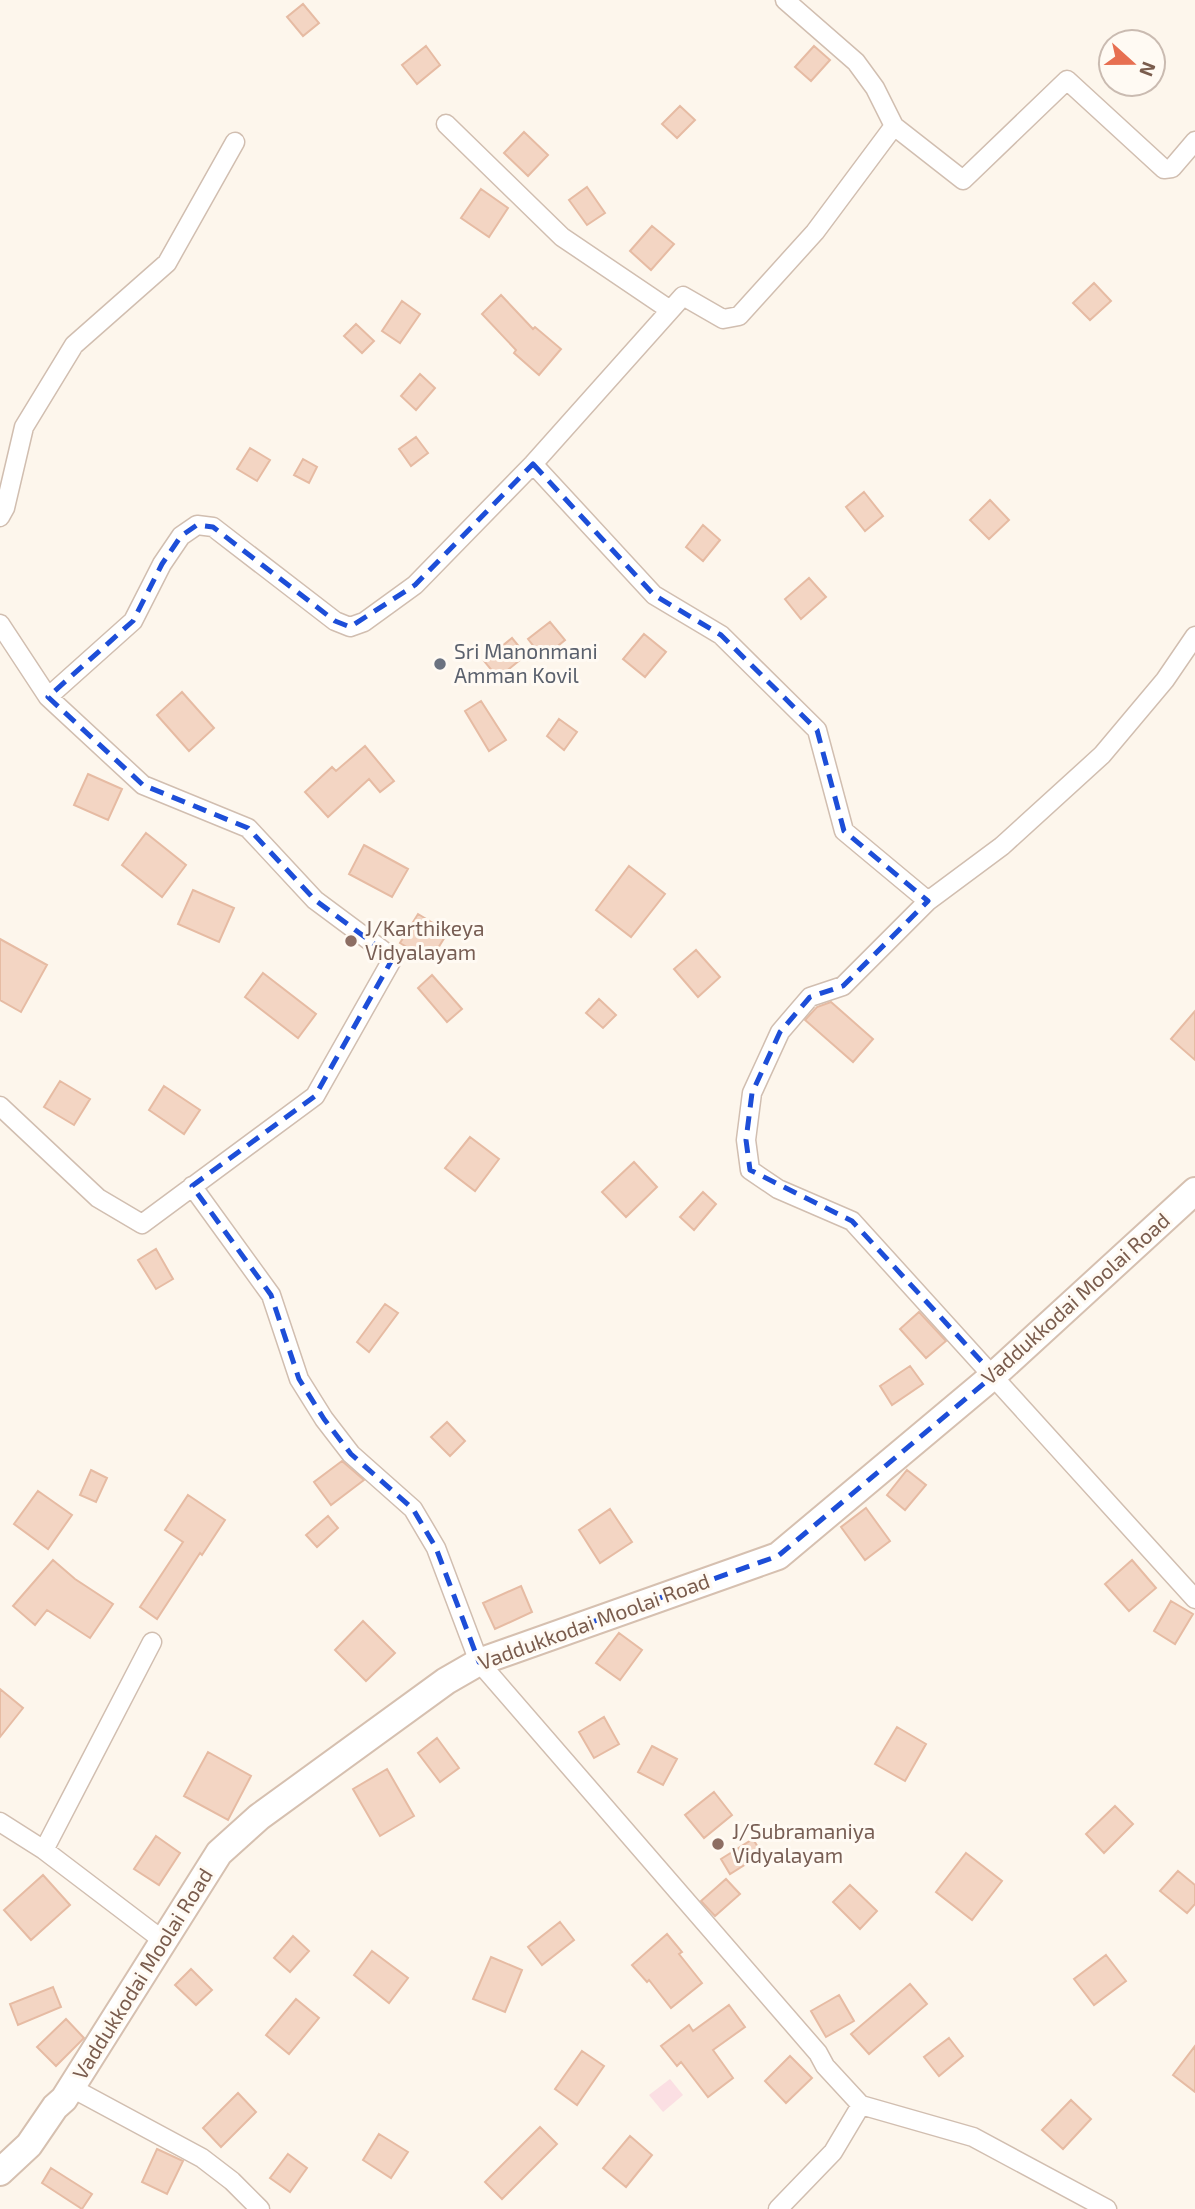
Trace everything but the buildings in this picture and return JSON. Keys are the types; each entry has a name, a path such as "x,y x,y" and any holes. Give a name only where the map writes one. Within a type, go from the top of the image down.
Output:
{"street":[{"path":"785,0 856,62 875,88 894,126 963,180 1067,80 1164,169 1172,168 1195,141"},
{"path":"446,124 562,237 670,310"},
{"path":"48,696 133,621 162,564 181,536 197,525 213,527 335,621 350,627 364,622 415,585 533,464 683,296 723,319 739,316 815,232 894,126"},
{"path":"0,517 5,508 24,427 74,345 167,263 235,142"},
{"path":"533,464 654,595 720,635 817,730 844,831 928,901"},
{"path":"0,624 48,696 143,785 248,828 315,900 393,958 315,1096 142,1224 98,1198 0,1106"},
{"path":"1195,636 1165,680 1102,755 1002,846 928,901 842,986 810,998 780,1032 752,1093 746,1140 750,1170 778,1189 852,1221 1195,1600"},
{"path":"192,1186 271,1295 299,1380 324,1419 351,1454 412,1509 436,1548 479,1662 818,2053 825,2066 861,2105 973,2137 1107,2209"},
{"name":"Vaddukkodai Moolai Road","path":"0,2172 29,2145 55,2107 72,2088 219,1853 259,1817 446,1681 479,1662 778,1556 994,1375 1195,1191"},
{"path":"44,1850 152,1642"},
{"path":"0,1822 44,1850 165,1942"},
{"path":"72,2088 202,2158 232,2181 260,2209"},
{"path":"778,2209 832,2152 861,2105"}],"highlighted area":[{"path":"533,464 654,595 721,635 817,730 844,831 928,901 843,986 810,997 780,1032 752,1093 746,1140 750,1170 852,1221 994,1375 778,1556 479,1662 436,1548 413,1509 351,1454 324,1419 299,1379 271,1295 192,1186 315,1096 393,958 315,900 248,828 143,785 48,697 133,621 162,564 181,536 197,525 213,527 335,621 350,627 415,585"}],"shaded area":[{"path":"670,2079 683,2095 663,2112 649,2095"}],"place":[{"name":"Sri Manonmani Amman Kovil","path":"440,664"},
{"name":"J/Karthikeya Vidyalayam","path":"351,941"},
{"name":"J/Subramaniya Vidyalayam","path":"718,1844"}]}
